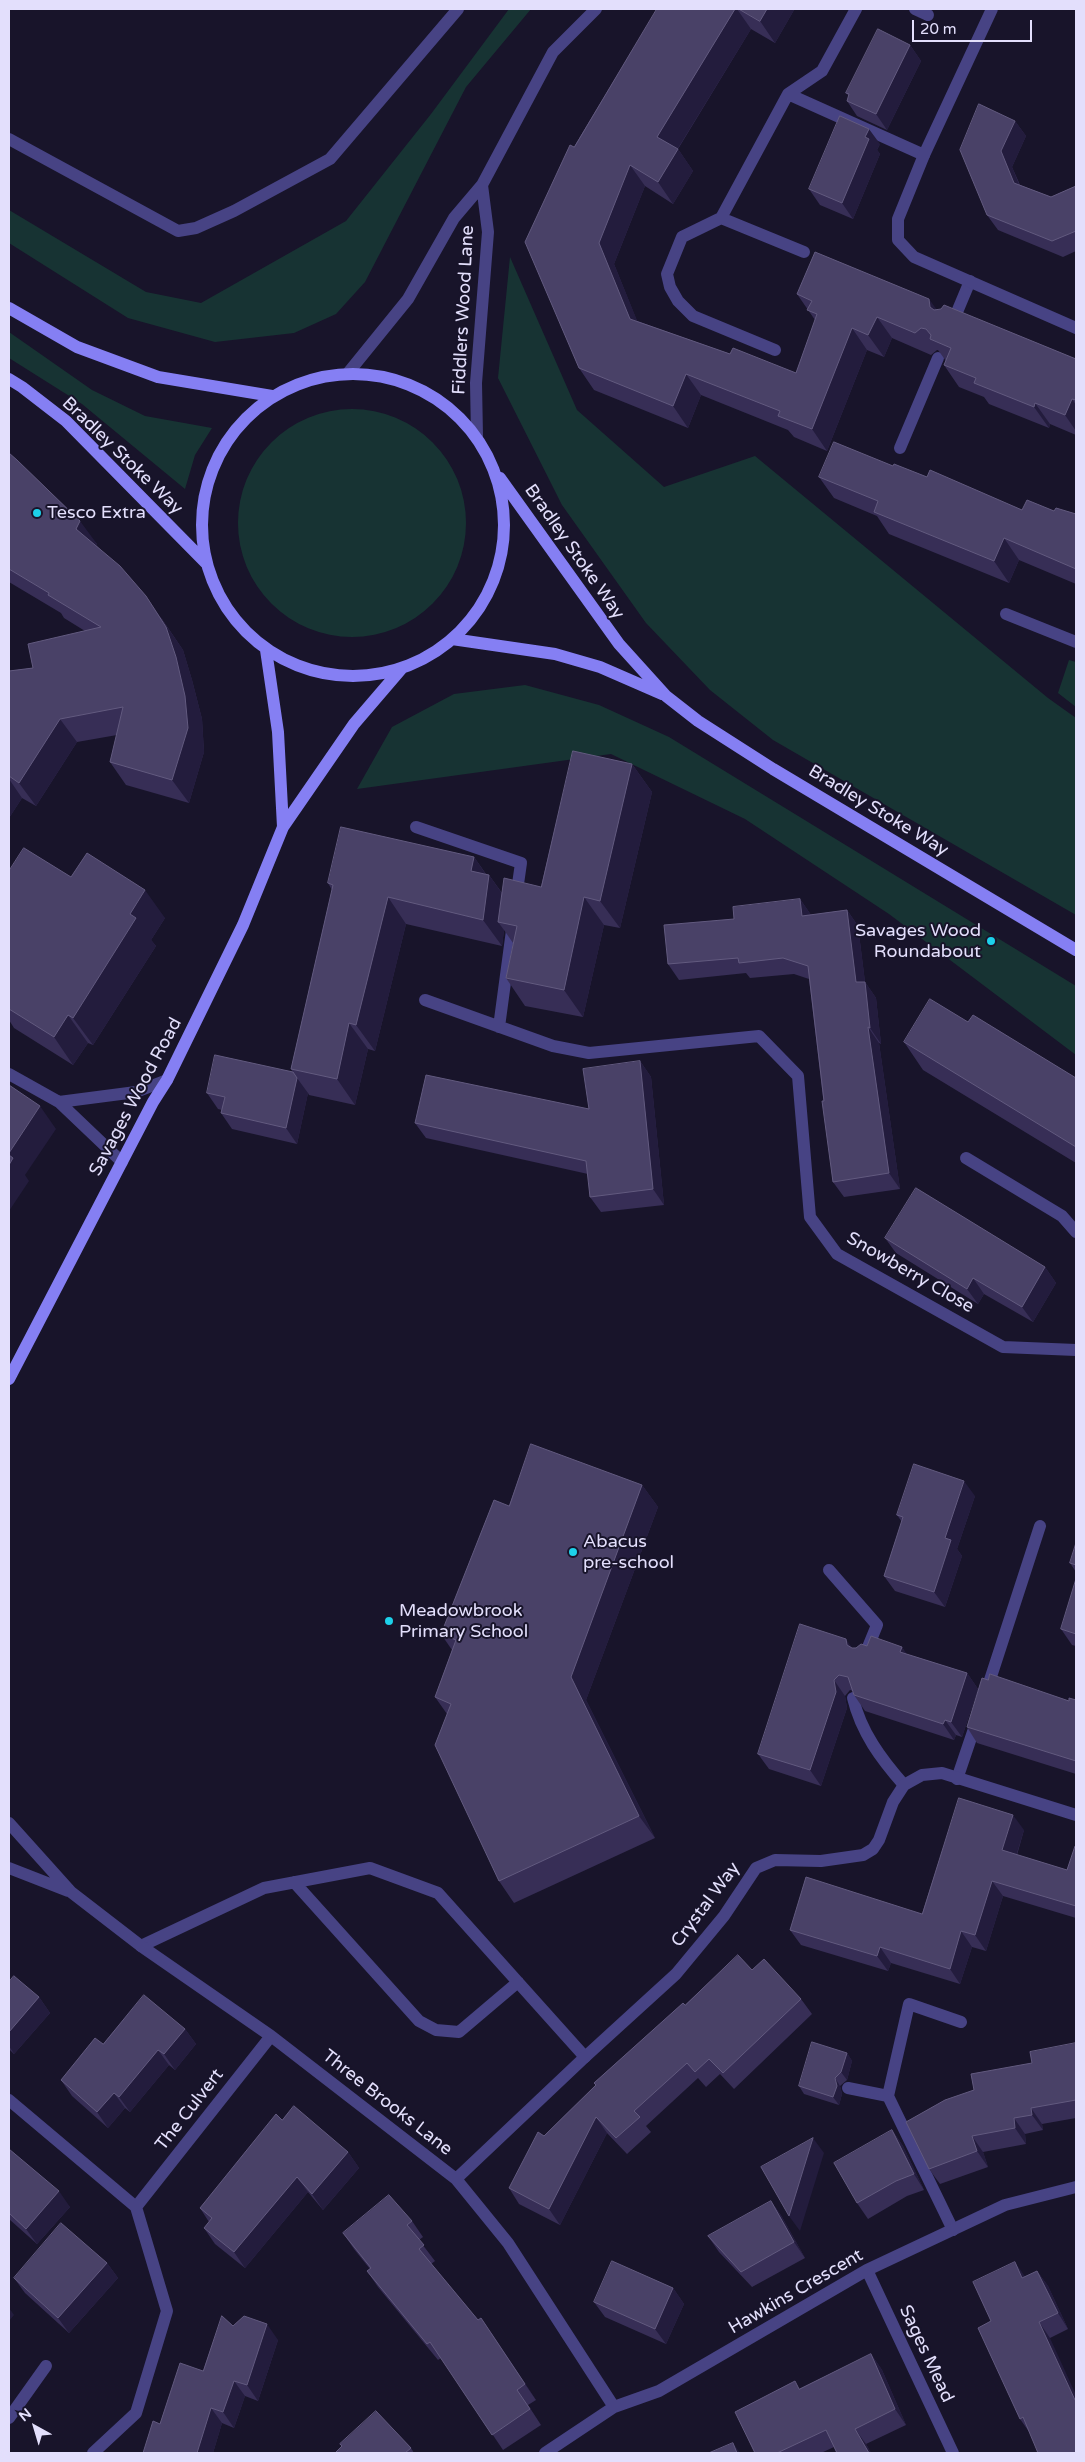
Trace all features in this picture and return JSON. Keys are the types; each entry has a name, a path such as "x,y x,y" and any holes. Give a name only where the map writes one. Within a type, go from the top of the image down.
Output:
{"street":[{"path":"9,139 178,231 196,228 234,211 330,159 458,9"},
{"name":"Fiddlers Wood Lane","path":"348,373 408,299 454,218 482,185 553,52 596,9"},
{"path":"775,350 693,316 678,301 670,287 667,274 682,237 721,218 788,94 822,71 856,9"},
{"path":"915,9 928,15"},
{"path":"992,9 924,155 898,219 898,240 914,257 1076,328"},
{"path":"788,94 924,155"},
{"name":"Fiddlers Wood Lane","path":"477,436 476,383 488,232 482,185"},
{"path":"721,218 804,252"},
{"path":"952,324 970,281"},
{"path":"9,308 77,347 158,377 272,396"},
{"path":"900,448 938,358"},
{"path":"348,373 386,376 421,388 452,409 477,436 495,471 504,510 503,548 492,587 474,616 452,639 429,655 402,668 374,675 318,672 266,650 240,626 224,604 206,563 201,516 212,469 236,428 272,396 309,380 348,373"},
{"name":"Bradley Stoke Way","path":"9,380 22,387 66,422 206,563"},
{"name":"Bradley Stoke Way","path":"495,471 619,644 666,696 698,721 774,769 1076,950"},
{"path":"1006,614 1076,642"},
{"name":"Bradley Stoke Way","path":"452,639 555,654 600,667 666,696"},
{"name":"Savages Wood Road","path":"266,650 278,732 284,827"},
{"name":"Savages Wood Road","path":"9,1379 167,1080 243,926 284,827 354,724 402,668"},
{"path":"416,827 521,863 499,1027"},
{"name":"Snowberry Close","path":"425,1000 553,1046 589,1053 759,1036 798,1076 810,1217 837,1254 1003,1347 1076,1349"},
{"path":"9,1074 59,1102 122,1162"},
{"path":"59,1102 136,1092 167,1080"},
{"path":"966,1158 1062,1216 1076,1232"},
{"path":"957,1779 1040,1526"},
{"path":"829,1570 877,1625 865,1656"},
{"path":"852,1698 858,1718 873,1745 904,1785 922,1775 942,1774 1076,1815"},
{"name":"Crystal Way","path":"456,2178 584,2057 676,1974 724,1916 756,1868 775,1860 821,1861 863,1855 873,1849 879,1840 893,1802 904,1785"},
{"name":"Three Brooks Lane","path":"9,1823 71,1892 141,1946 271,2036 456,2178 508,2243 614,2407"},
{"name":"Three Brooks Lane","path":"9,1868 71,1892"},
{"path":"141,1946 264,1888 370,1868 438,1892 584,2057"},
{"path":"294,1882 419,2021 436,2030 459,2032 518,1982"},
{"path":"953,2230 888,2096 909,2004 961,2022"},
{"name":"The Culvert","path":"136,2207 271,2036"},
{"path":"848,2088 888,2096"},
{"path":"9,2100 136,2207 167,2311 136,2413 93,2453"},
{"name":"Hawkins Crescent","path":"545,2453 614,2407 659,2391 867,2270 1005,2205 1076,2187"},
{"name":"Sages Mead","path":"867,2270 953,2453"},
{"path":"9,2418 46,2366"}],"green space":[{"path":"509,9 531,9 466,87 365,282 336,314 294,333 215,342 128,318 9,243 9,210 146,292 201,303 346,221 431,114"},
{"path":"510,257 577,410 664,487 755,456 1048,698 1076,718 1076,915 773,740 710,690 646,623 562,505 498,378"},
{"path":"9,332 92,390 145,416 212,428 195,455 185,489 82,404 9,358"},
{"path":"352,409 385,414 406,423 424,435 440,451 452,469 461,490 466,523 461,556 452,577 440,595 424,611 406,623 385,632 352,637 319,632 298,623 280,611 264,595 252,577 243,556 238,523 243,490 252,469 264,451 280,435 298,423 319,414"},
{"path":"1069,660 1076,662 1076,707 1058,693"},
{"path":"525,685 599,705 669,737 1076,986 1076,1055 889,914 745,819 611,754 357,789 392,727 454,694"}],"building":[{"path":"657,9 735,9 657,137 678,149 658,182 630,165 599,243 630,319 730,354 733,348 796,373 817,314 807,310 812,301 797,294 815,252 929,299 930,307 934,310 941,309 944,305 1076,359 1076,400 1072,399 1065,415 1035,403 1034,407 974,383 976,378 944,365 951,348 930,339 931,335 926,329 921,328 915,333 877,317 868,335 852,328 812,429 778,416 780,411 686,374 673,406 579,368 525,242 570,145 574,147"},
{"path":"739,9 767,9 760,21"},
{"path":"878,29 910,45 876,114 847,101 849,94 846,93"},
{"path":"979,104 1015,121 1001,151 1014,183 1051,197 1076,186 1076,231 1052,241 987,215 960,150"},
{"path":"840,116 869,129 865,137 869,139 842,203 809,189"},
{"path":"834,442 893,466 894,464 927,477 930,470 1022,510 1027,500 1054,511 1056,508 1076,514 1076,569 1004,538 994,561 874,512 878,501 819,477"},
{"path":"9,453 80,521 76,529 120,566 146,596 166,627 176,657 185,696 188,728 172,780 110,762 123,707 60,719 19,783 9,776 9,671 33,668 28,644 101,627 9,569"},
{"path":"573,751 632,764 600,901 584,897 564,990 506,978 517,926 498,922 504,878 541,887"},
{"path":"341,827 474,857 471,871 489,875 483,920 388,897 356,1025 349,1023 337,1079 291,1069 333,885 328,883"},
{"path":"24,848 71,877 87,853 145,890 130,914 136,918 73,1018 68,1015 54,1037 9,1009 9,871"},
{"path":"800,899 802,916 847,910 856,982 865,982 870,1028 868,1027 889,1173 833,1182 822,1101 824,1101 808,966 783,958 739,963 738,958 668,964 664,925 734,919 733,907"},
{"path":"930,999 968,1022 973,1015 1076,1078 1076,1147 904,1042"},
{"path":"215,1055 293,1072 297,1078 286,1128 221,1113 225,1097 207,1093"},
{"path":"640,1061 653,1189 590,1197 586,1161 415,1123 426,1075 589,1109 583,1069"},
{"path":"9,1085 40,1106 9,1153"},
{"path":"9,1155 13,1158 9,1165"},
{"path":"916,1188 1045,1267 1022,1307 973,1278 967,1289 885,1238"},
{"path":"531,1444 642,1485 571,1677 639,1816 499,1881 435,1745 451,1704 435,1697 456,1640 441,1634 494,1500 509,1506"},
{"path":"914,1464 964,1481 945,1538 951,1540 934,1592 884,1576 903,1517 897,1515"},
{"path":"1076,1543 1076,1565 1070,1563"},
{"path":"1076,1579 1076,1634 1061,1629"},
{"path":"800,1624 846,1639 847,1645 852,1648 856,1648 861,1644 867,1646 871,1636 902,1647 900,1652 967,1673 951,1722 945,1720 943,1724 854,1695 848,1677 839,1675 834,1680 836,1692 810,1770 758,1754"},
{"path":"990,1674 1069,1701 1069,1698 1076,1700 1076,1761 967,1727 982,1678 988,1680"},
{"path":"959,1798 1013,1815 1002,1850 1067,1870 1076,1846 1076,1906 992,1881 975,1935 961,1931 950,1969 880,1947 877,1956 790,1930 806,1877 922,1914"},
{"path":"738,1955 752,1970 764,1959 801,1999 723,2073 709,2059 695,2072 687,2063 634,2111 640,2117 616,2138 596,2117 549,2209 509,2188 538,2132 544,2136 596,2085 594,2083 683,2003 685,2005"},
{"path":"14,1976 39,1997 9,2032 9,1982"},
{"path":"144,1995 185,2029 164,2054 158,2050 119,2097 114,2093 97,2112 61,2080 95,2038 103,2044"},
{"path":"812,2042 847,2053 841,2072 835,2078 837,2086 833,2097 799,2086"},
{"path":"1076,2043 1076,2100 1031,2108 1032,2115 1014,2118 1015,2128 972,2136 977,2151 929,2169 906,2122 945,2100 974,2090 971,2074 1032,2063 1030,2052"},
{"path":"294,2106 348,2152 312,2194 297,2177 234,2252 204,2228 212,2218 200,2208 276,2114 282,2120"},
{"path":"892,2130 914,2174 896,2181 857,2203 834,2163"},
{"path":"813,2138 789,2216 761,2167"},
{"path":"9,2149 59,2191 26,2229 9,2213"},
{"path":"389,2195 412,2221 407,2225 424,2245 419,2249 478,2320 481,2318 525,2384 517,2390 530,2409 492,2435 430,2342 427,2344 367,2271 371,2268 343,2233"},
{"path":"771,2201 794,2242 741,2272 708,2236"},
{"path":"61,2223 107,2263 58,2318 14,2278"},
{"path":"612,2261 673,2288 655,2329 594,2302"},
{"path":"1015,2262 1022,2278 1037,2271 1058,2313 1039,2322 1076,2400 1076,2453 1038,2453 1023,2417 1020,2419 978,2328 991,2321 973,2282"},
{"path":"222,2316 233,2326 244,2316 267,2324 247,2385 234,2381 223,2412 211,2408 197,2453 143,2453 153,2421 160,2424 180,2363 203,2371"},
{"path":"871,2354 895,2409 855,2429 869,2453 837,2453 826,2430 777,2453 755,2453 735,2412 795,2381 799,2389"},
{"path":"376,2411 411,2448 405,2453 335,2453 342,2446 340,2444"},
{"path":"733,2443 737,2453 709,2453"}],"place":[{"name":"Tesco Extra","path":"37,513"},
{"name":"Savages Wood Roundabout","path":"991,941"},
{"name":"Abacus pre-school","path":"573,1552"},
{"name":"Meadowbrook Primary School","path":"389,1621"}]}
